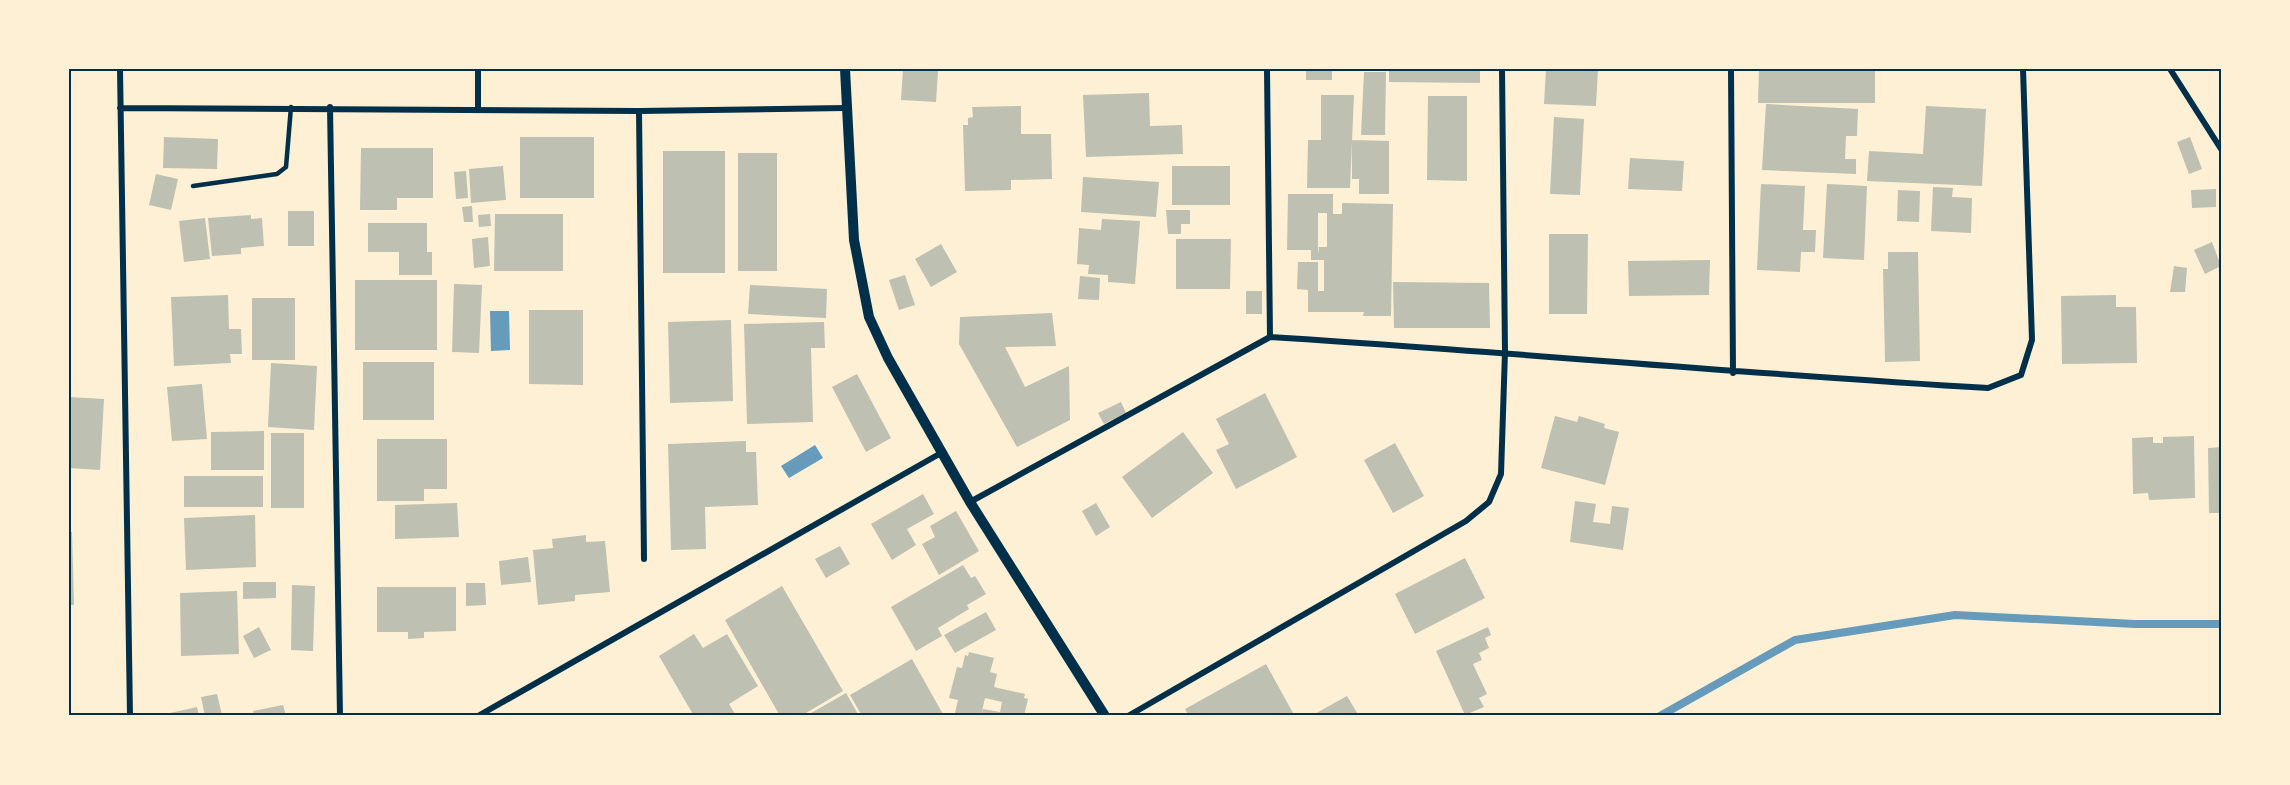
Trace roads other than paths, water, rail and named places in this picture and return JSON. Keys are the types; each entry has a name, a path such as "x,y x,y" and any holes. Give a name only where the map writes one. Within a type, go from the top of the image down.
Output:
{"street":[{"path":"120,69 130,716"},
{"path":"478,69 478,109"},
{"path":"844,69 854,240 869,317 888,357 941,453 1105,716"},
{"path":"1267,69 1270,337"},
{"path":"1128,716 1466,521 1489,502 1501,474 1505,351 1502,69"},
{"path":"1731,69 1733,373"},
{"path":"970,502 1270,337 1505,351 1733,373 1988,388 2021,375 2032,340 2023,69"},
{"path":"2170,69 2221,149"},
{"path":"120,108 330,107 639,111 845,108"},
{"path":"330,107 340,716"},
{"path":"639,111 644,559"},
{"path":"478,716 941,453"}],"lane":[{"path":"193,186 277,174 286,167 291,107"}],"water":[{"path":"490,311 509,311 510,350 491,351"},
{"path":"815,445 823,458 789,478 781,466"}],"waterway":[{"path":"1660,716 1795,640 1955,615 2135,624 2221,624"}]}
